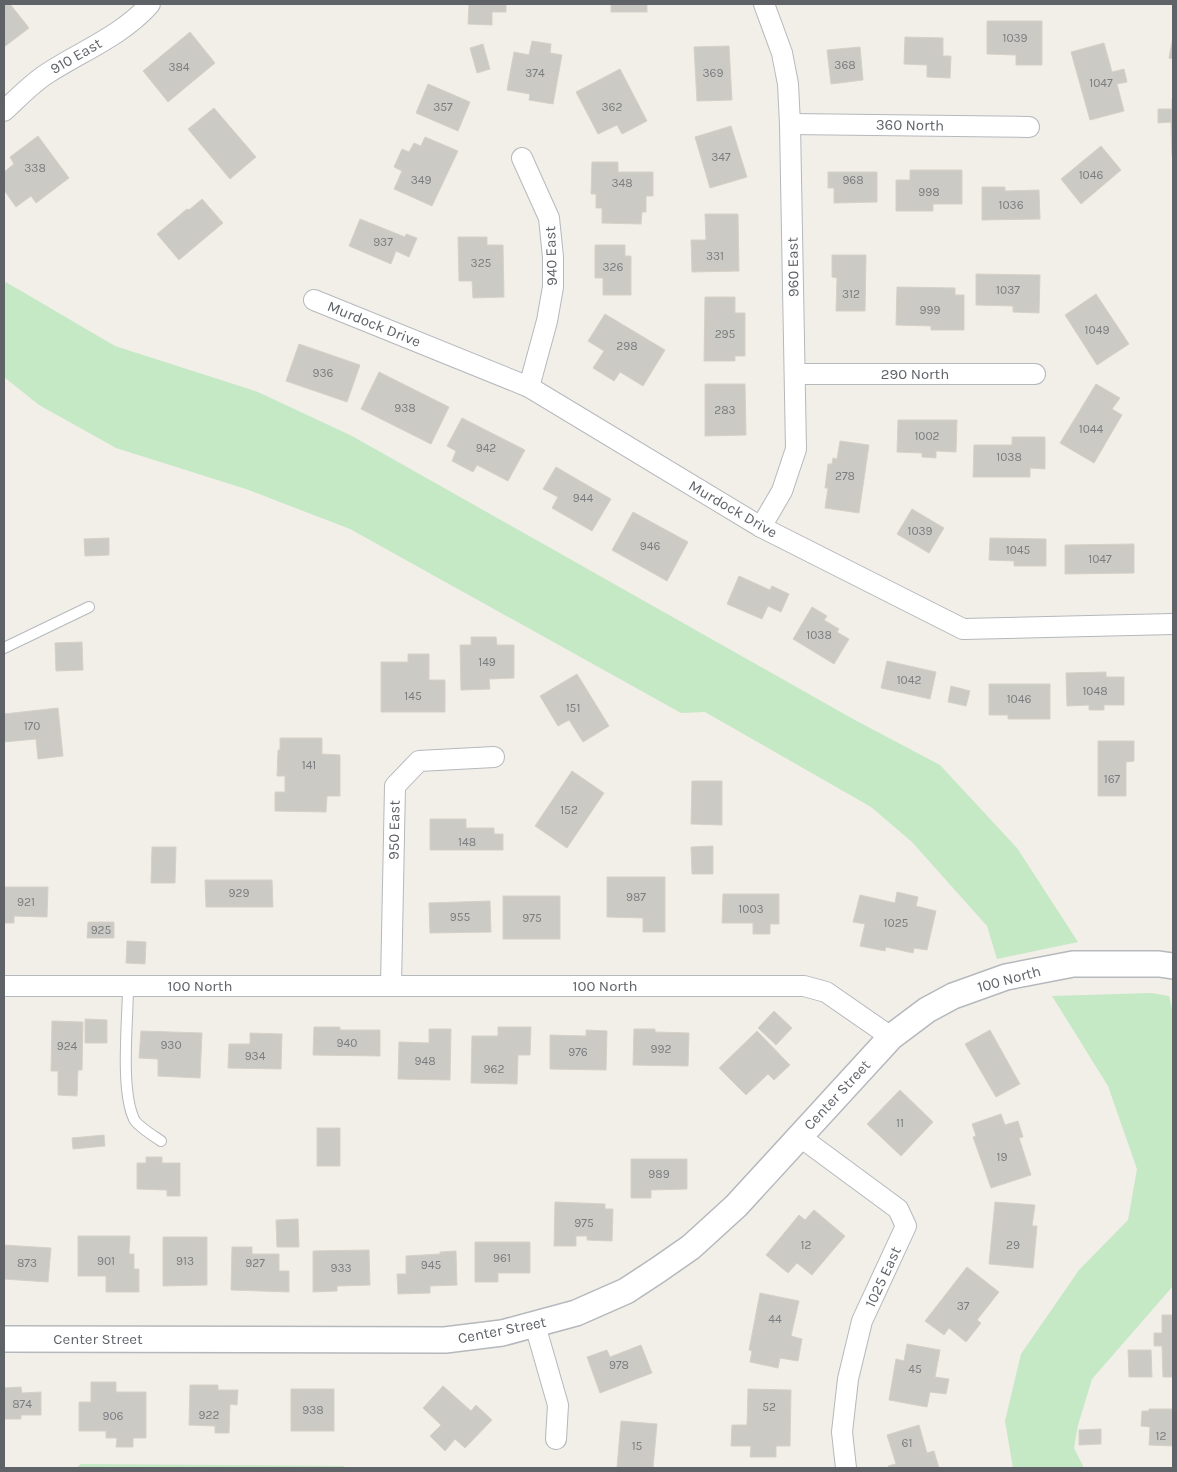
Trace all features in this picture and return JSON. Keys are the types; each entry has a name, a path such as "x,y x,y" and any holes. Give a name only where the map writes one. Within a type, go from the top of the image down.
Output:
{"street":[{"name":"910 East","path":"4,110 46,74 116,32 139,16 150,4"},
{"name":"960 East","path":"761,527 782,491 796,449 796,374 788,84 782,53 764,4"},
{"name":"360 North","path":"790,124 1029,127"},
{"name":"940 East","path":"522,158 549,218 553,257 553,288 529,386"},
{"name":"Murdock Drive","path":"314,300 529,386 761,527 963,629 1173,624"},
{"name":"290 North","path":"796,374 1035,374"},
{"name":"950 East","path":"391,985 395,786 419,761 494,757"},
{"name":"100 North","path":"4,986 804,986 826,992 891,1038 927,1010 953,996 1006,977 1073,964 1159,964 1173,966"},
{"name":"Center Street","path":"4,1339 445,1340 477,1337 535,1325 576,1313 626,1291 691,1247 736,1206 891,1038"},
{"name":"1025 East","path":"799,1136 898,1209 906,1226 862,1322 848,1379 842,1432 846,1468"},
{"path":"535,1325 558,1405 556,1439"}],"lane":[{"path":"4,648 89,607"},
{"path":"128,986 126,1068 128,1095 135,1121 161,1141"}],"green space":[{"path":"4,281 115,346 258,392 352,436 853,719 940,765 1017,848 1078,942 997,959 987,926 912,842 871,807 705,712 681,713 350,529 246,489 116,448 39,405 4,377"},
{"path":"1151,993 1169,996 1173,1013 1173,1286 1092,1379 1078,1425 1074,1448 1084,1468 1013,1468 1005,1421 1021,1354 1079,1270 1128,1220 1137,1169 1108,1086 1052,996"},
{"path":"81,1464 344,1466 345,1468 76,1468"}],"building":[{"path":"4,4 10,4 29,28 4,47"},
{"path":"469,4 506,4 506,12 492,12 492,25 468,24"},
{"path":"611,4 647,4 647,12 611,12"},
{"path":"987,21 1042,21 1042,65 1016,65 1016,55 987,54"},
{"path":"190,32 215,63 168,102 143,71"},
{"path":"905,37 943,38 943,56 951,56 950,78 927,77 927,65 904,64"},
{"path":"1173,37 1173,59 1169,58"},
{"path":"532,41 551,44 550,53 562,55 553,104 529,100 530,94 507,90 514,52 529,55"},
{"path":"1104,43 1112,72 1124,69 1127,82 1117,84 1124,111 1090,120 1071,52"},
{"path":"483,44 490,69 477,73 470,48"},
{"path":"729,46 732,100 697,101 694,47"},
{"path":"860,47 863,80 831,84 827,50"},
{"path":"620,69 647,121 622,134 617,125 598,134 576,92"},
{"path":"428,84 470,102 458,131 416,113"},
{"path":"1172,99 1173,156 1171,122 1158,123 1158,109 1172,109"},
{"path":"214,108 256,157 230,179 188,129"},
{"path":"731,126 747,177 710,188 695,137"},
{"path":"38,136 69,178 36,203 31,196 16,207 4,190 4,172 14,164 10,157"},
{"path":"425,137 458,151 432,206 394,189 402,171 394,167 402,149 409,152 414,143 421,146"},
{"path":"1101,146 1121,170 1081,204 1061,179"},
{"path":"592,162 618,162 618,172 653,172 653,196 646,196 646,212 642,212 641,224 602,223 602,208 596,208 596,194 591,194"},
{"path":"910,170 962,170 962,204 933,204 933,211 896,211 896,180 910,180"},
{"path":"828,172 877,172 877,202 834,203 834,188 828,188"},
{"path":"982,187 1005,187 1005,191 1039,190 1040,219 982,220"},
{"path":"202,199 223,223 179,260 157,234"},
{"path":"705,214 738,214 739,271 692,272 691,240 706,240"},
{"path":"360,219 405,237 406,234 417,238 409,257 396,251 391,264 349,246"},
{"path":"458,237 487,237 487,245 503,245 504,297 473,298 472,281 459,281"},
{"path":"595,245 625,245 625,256 631,256 631,295 603,295 603,278 595,278"},
{"path":"832,255 866,255 865,311 836,311 837,278 832,277"},
{"path":"976,274 1040,275 1039,313 1013,312 1013,306 976,305"},
{"path":"897,287 955,288 955,295 964,295 964,330 931,330 931,326 896,325"},
{"path":"1096,294 1129,344 1097,365 1065,315"},
{"path":"705,297 735,297 735,313 745,313 745,356 735,356 735,361 704,361"},
{"path":"605,314 665,350 643,386 620,372 614,381 593,368 604,351 588,341"},
{"path":"299,344 360,365 347,402 286,381"},
{"path":"379,372 449,407 431,444 361,409"},
{"path":"705,384 745,384 746,435 705,436"},
{"path":"1096,384 1120,398 1112,409 1122,415 1094,463 1060,443"},
{"path":"462,418 525,450 508,481 477,465 473,472 452,461 456,451 447,446"},
{"path":"898,420 957,420 956,452 936,451 936,458 922,457 922,453 897,452"},
{"path":"1012,437 1045,437 1045,469 1030,468 1030,477 973,477 974,445 1012,445"},
{"path":"840,441 869,445 859,513 825,508 828,488 825,488 828,464 832,464 833,458 837,459"},
{"path":"556,467 611,499 592,531 552,508 558,497 543,489"},
{"path":"912,509 944,528 929,553 897,534"},
{"path":"633,512 688,542 667,581 612,550"},
{"path":"109,538 109,555 85,556 84,539"},
{"path":"990,538 1046,539 1046,566 1014,566 1014,561 989,560"},
{"path":"1134,544 1134,573 1065,574 1065,545"},
{"path":"739,576 770,590 772,586 789,594 781,612 768,606 762,619 727,604"},
{"path":"812,607 827,616 824,620 839,629 837,632 849,639 834,664 793,639"},
{"path":"471,637 496,637 497,645 514,645 514,678 489,679 490,689 461,690 460,645 471,645"},
{"path":"82,642 83,670 56,671 55,643"},
{"path":"408,654 429,654 429,680 445,680 445,712 381,712 381,662 408,662"},
{"path":"887,661 936,672 930,699 881,688"},
{"path":"1106,672 1106,677 1124,677 1124,705 1104,705 1104,710 1089,710 1089,705 1067,706 1066,673"},
{"path":"577,674 609,726 583,742 569,720 558,726 540,696"},
{"path":"989,684 1050,684 1050,719 1008,719 1008,715 989,715"},
{"path":"951,686 970,691 966,706 948,702"},
{"path":"58,708 63,756 38,759 36,739 4,742 4,714"},
{"path":"280,738 322,738 322,754 340,755 340,796 327,796 326,812 275,811 275,792 285,792 285,776 277,776"},
{"path":"1098,741 1134,741 1134,761 1126,762 1126,796 1098,796"},
{"path":"572,771 604,793 567,848 535,826"},
{"path":"692,781 722,781 722,825 691,824"},
{"path":"430,819 466,819 466,828 494,828 494,834 503,834 503,850 430,850"},
{"path":"713,846 713,874 692,874 691,847"},
{"path":"152,847 176,847 175,883 151,883"},
{"path":"607,877 665,877 665,932 643,932 643,918 607,917"},
{"path":"205,880 272,880 273,907 206,907"},
{"path":"4,887 48,887 47,917 14,916 14,923 4,923"},
{"path":"897,892 918,897 916,906 936,911 927,950 914,948 913,953 886,947 885,951 860,946 865,924 853,922 860,895 895,903"},
{"path":"723,894 779,894 779,924 770,924 770,934 753,934 753,923 722,923"},
{"path":"503,896 560,896 560,939 503,939"},
{"path":"490,901 491,932 430,933 429,903"},
{"path":"88,922 114,922 114,938 87,938"},
{"path":"127,941 146,942 145,964 126,963"},
{"path":"774,1011 792,1028 776,1045 758,1028"},
{"path":"85,1019 107,1020 107,1043 85,1043"},
{"path":"52,1021 83,1022 82,1070 78,1070 77,1096 58,1095 58,1071 51,1071"},
{"path":"314,1027 340,1027 340,1030 380,1030 380,1056 313,1055"},
{"path":"498,1027 531,1027 530,1055 518,1055 517,1084 471,1083 472,1036 498,1036"},
{"path":"429,1029 451,1029 450,1080 398,1079 399,1042 429,1043"},
{"path":"634,1029 655,1029 655,1032 689,1033 688,1066 633,1065"},
{"path":"586,1030 607,1031 606,1070 550,1069 550,1035 586,1036"},
{"path":"990,1030 1020,1084 996,1097 965,1044"},
{"path":"141,1031 202,1033 200,1078 158,1076 158,1059 139,1058"},
{"path":"757,1031 790,1065 774,1080 768,1074 746,1095 719,1068"},
{"path":"250,1033 282,1034 281,1069 228,1068 229,1044 250,1044"},
{"path":"900,1090 933,1122 901,1156 867,1124"},
{"path":"1001,1114 1005,1125 1018,1121 1023,1137 1019,1138 1031,1175 991,1188 973,1137 976,1136 972,1124"},
{"path":"317,1128 340,1128 340,1166 317,1166"},
{"path":"104,1135 105,1146 73,1149 72,1138"},
{"path":"146,1157 162,1157 162,1163 180,1163 180,1196 167,1196 167,1190 137,1189 137,1163 146,1163"},
{"path":"631,1159 687,1159 687,1189 651,1190 651,1198 631,1198"},
{"path":"555,1202 605,1204 605,1209 613,1209 612,1241 587,1240 587,1236 576,1236 576,1246 554,1246"},
{"path":"995,1202 1035,1205 1032,1226 1037,1226 1033,1268 989,1264"},
{"path":"814,1210 845,1236 812,1275 797,1263 788,1273 766,1255 799,1215 805,1220"},
{"path":"298,1219 299,1247 277,1247 276,1220"},
{"path":"78,1236 130,1236 129,1254 134,1254 134,1269 139,1269 139,1292 106,1292 106,1276 78,1276"},
{"path":"163,1237 207,1237 207,1285 163,1286"},
{"path":"475,1242 530,1242 530,1273 498,1273 498,1282 475,1282"},
{"path":"4,1245 51,1248 48,1282 4,1279"},
{"path":"232,1247 252,1247 252,1254 279,1254 279,1271 289,1271 289,1292 231,1290"},
{"path":"369,1250 370,1285 337,1286 337,1291 313,1292 313,1251"},
{"path":"456,1251 457,1285 430,1286 430,1293 398,1294 397,1274 406,1274 406,1256"},
{"path":"967,1267 999,1292 977,1320 981,1323 966,1342 949,1328 944,1335 925,1321"},
{"path":"760,1293 799,1301 791,1336 802,1339 798,1361 780,1358 778,1368 750,1362 752,1351 749,1350"},
{"path":"1162,1315 1173,1315 1173,1377 1163,1377 1162,1346 1154,1346 1154,1333 1162,1333"},
{"path":"907,1344 940,1350 935,1377 949,1379 946,1394 930,1392 927,1407 889,1400 896,1359 904,1361"},
{"path":"641,1345 652,1373 600,1393 587,1357 607,1350 610,1357"},
{"path":"1128,1350 1151,1350 1152,1377 1129,1377"},
{"path":"91,1382 116,1382 116,1392 146,1392 146,1438 133,1438 133,1447 116,1447 117,1438 106,1438 106,1431 79,1431 79,1402 91,1402"},
{"path":"190,1385 218,1385 218,1390 238,1390 237,1405 230,1404 229,1433 215,1433 215,1426 189,1425"},
{"path":"443,1386 471,1411 476,1405 492,1420 465,1448 455,1439 445,1451 430,1436 441,1425 423,1408"},
{"path":"21,1387 22,1393 41,1392 41,1415 21,1415 21,1419 4,1419 4,1388"},
{"path":"291,1389 334,1389 334,1431 291,1431"},
{"path":"748,1389 791,1390 790,1446 776,1446 776,1457 750,1457 751,1446 731,1446 732,1425 747,1425"},
{"path":"1149,1409 1173,1409 1173,1446 1149,1445 1150,1427 1141,1426 1142,1411 1149,1411"},
{"path":"621,1421 657,1424 653,1468 617,1468"},
{"path":"919,1425 927,1453 934,1451 939,1468 889,1468 888,1466 896,1464 887,1435"},
{"path":"1101,1429 1101,1444 1079,1445 1079,1430"}]}
